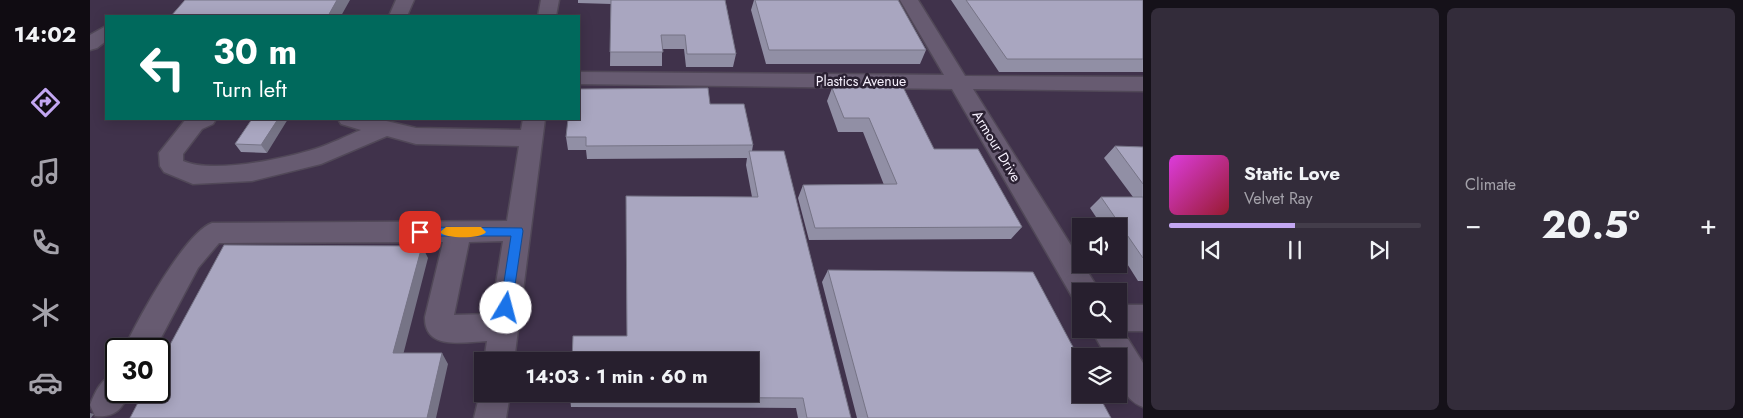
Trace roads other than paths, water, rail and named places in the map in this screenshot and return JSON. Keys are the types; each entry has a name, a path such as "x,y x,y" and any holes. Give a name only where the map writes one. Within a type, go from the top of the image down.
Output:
{"street":[{"path":"398,15 405,0"},
{"path":"547,15 550,0"},
{"name":"Armour Drive","path":"909,0 1079,283"},
{"path":"90,44 105,33"},
{"name":"Plastics Avenue","path":"580,78 1143,84"},
{"path":"203,120 194,124 171,153 172,166 193,176 252,172 321,156 385,128"},
{"path":"353,120 416,136 532,128 500,352"},
{"path":"144,338 189,260 212,233 517,231"},
{"path":"458,232 439,317 439,325 443,328 504,327"},
{"path":"1127,318 1143,318"},
{"path":"1111,338 1143,392"},
{"path":"490,418 493,402"}]}
